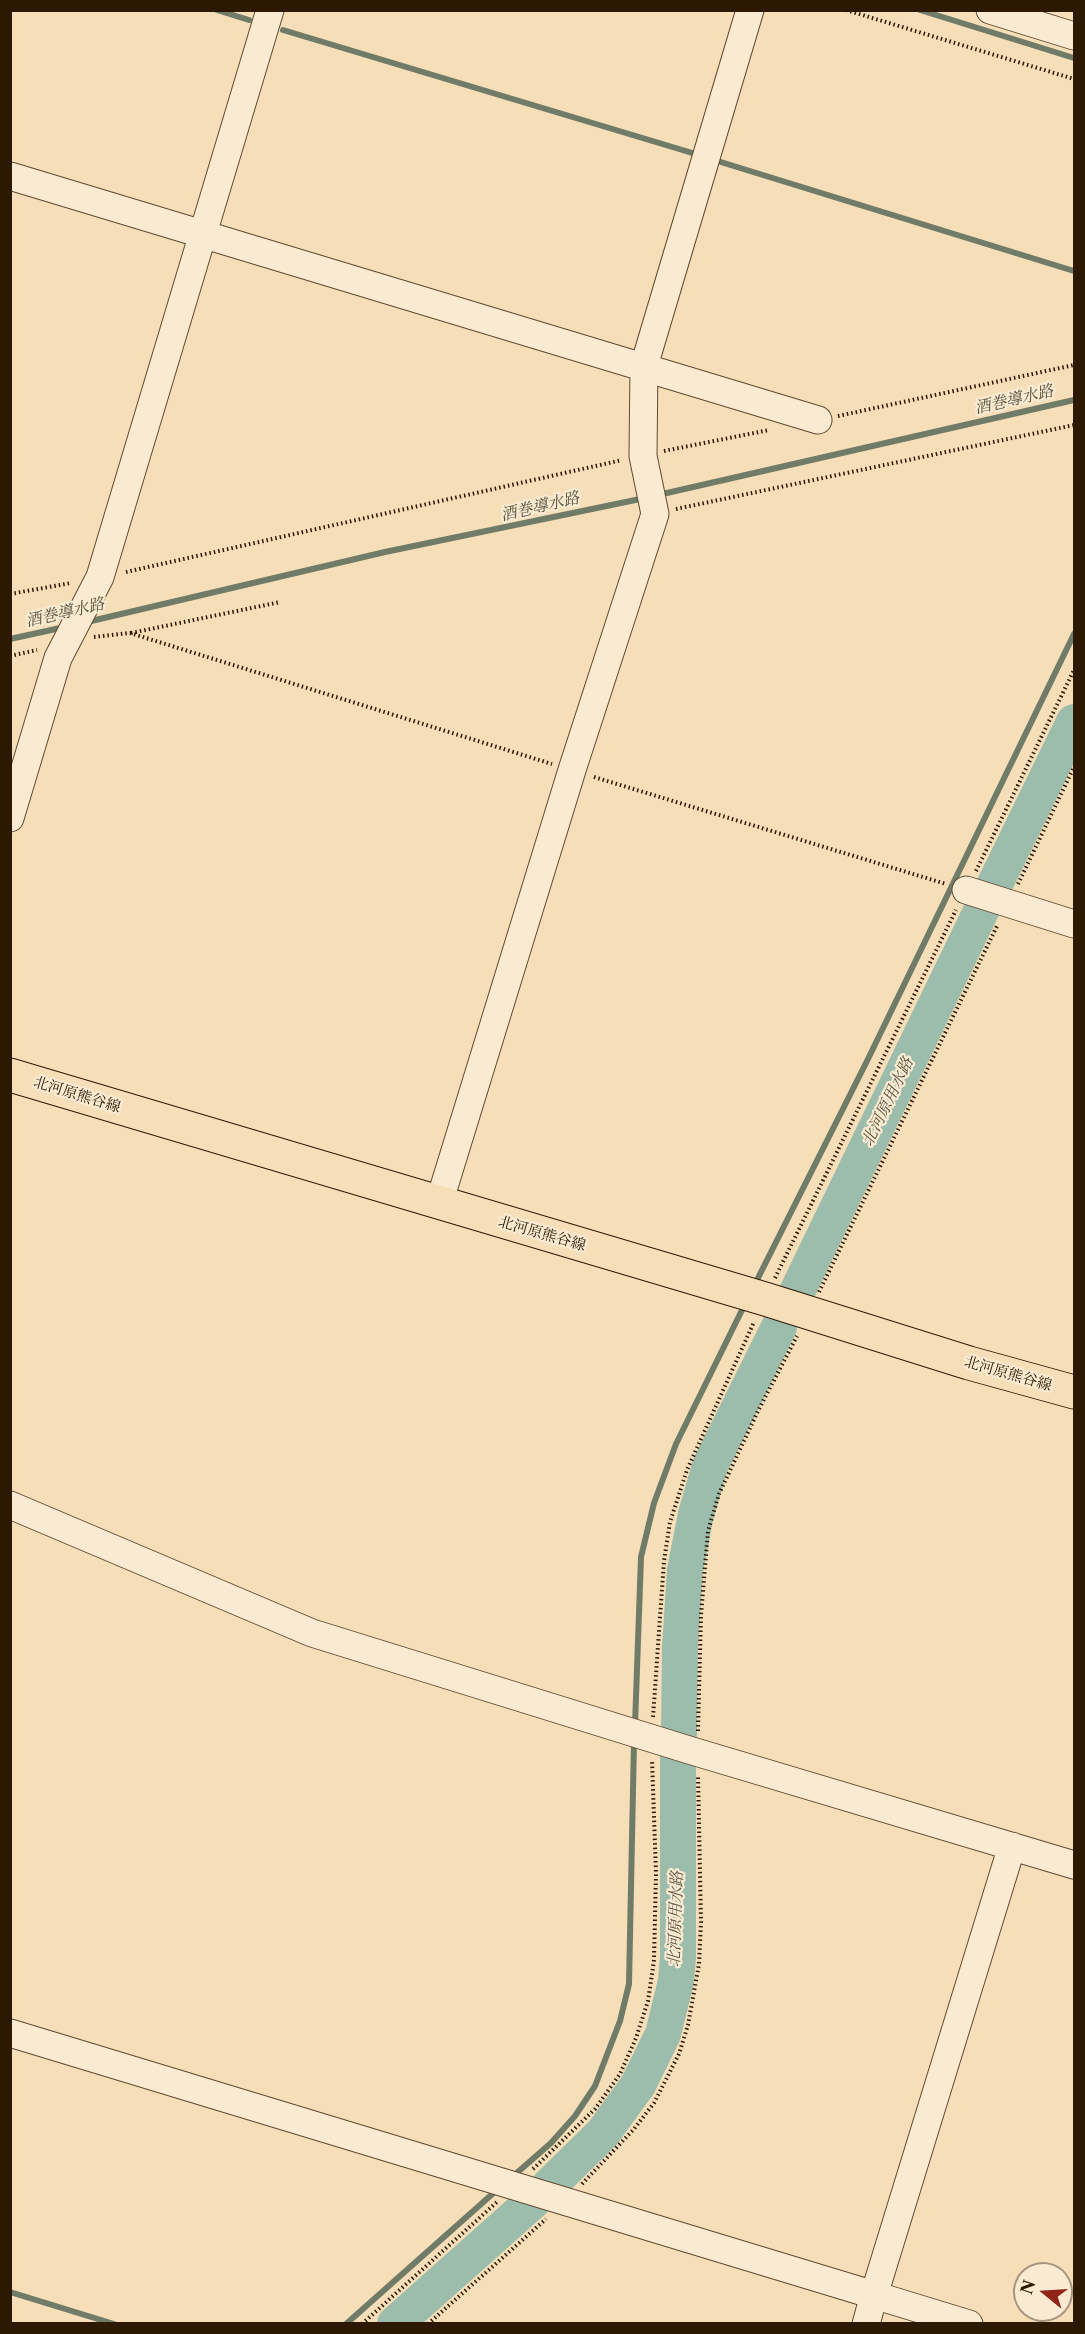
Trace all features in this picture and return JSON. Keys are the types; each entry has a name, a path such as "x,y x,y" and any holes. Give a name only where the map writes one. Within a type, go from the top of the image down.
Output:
{"main road":[{"name":"北河原熊谷線","path":"10,1075 1074,1392"}],"street":[{"path":"10,819 58,658 100,577 270,10"},
{"path":"439,1203 572,770 655,514 645,467 644,366 750,10"},
{"path":"990,10 1074,36"},
{"path":"10,176 818,420"},
{"path":"966,890 1074,924"},
{"path":"10,1505 312,1633 693,1751 1074,1865"},
{"path":"866,2324 1012,1846"},
{"path":"10,2033 969,2324"}],"path":[{"path":"846,10 1074,79"},
{"path":"818,420 1074,365"},
{"path":"655,514 1074,425"},
{"path":"10,594 645,467 771,430"},
{"path":"67,638 130,633 280,602"},
{"path":"130,633 966,890"},
{"path":"362,2324 515,2186 595,2109 620,2073 636,2038 648,2001 654,1960 655,1739 664,1561 670,1522 687,1470 765,1299 1074,670"},
{"path":"428,2324 565,2202 609,2157 654,2103 679,2054 688,2025 699,1964 701,1922 693,1751 708,1531 719,1494 1074,767"}],"waterway":[{"path":"217,10 249,20"},
{"path":"920,10 1074,58"},
{"path":"283,30 699,155"},
{"path":"711,159 1074,271"},
{"name":"酒巻導水路","path":"658,495 1074,400"},
{"name":"酒巻導水路","path":"87,622 385,552 645,498"},
{"name":"酒巻導水路","path":"10,639 65,627"},
{"path":"755,1284 868,1059 1074,634"},
{"name":"北河原用水路","path":"993,888 1074,722"},
{"name":"北河原用水路","path":"795,1296 982,909"},
{"path":"635,1725 641,1557 654,1503 676,1444 745,1304"},
{"name":"北河原用水路","path":"679,1734 680,1647 685,1570 696,1514 710,1466 779,1327"},
{"path":"511,2178 551,2143 575,2116 595,2086 620,2021 629,1984 634,1742"},
{"name":"北河原用水路","path":"549,2186 603,2133 638,2085 663,2034 676,1981 678,1957 678,1755"},
{"path":"346,2324 498,2189"},
{"name":"北河原用水路","path":"395,2324 533,2201"},
{"path":"10,2292 114,2324"}]}
